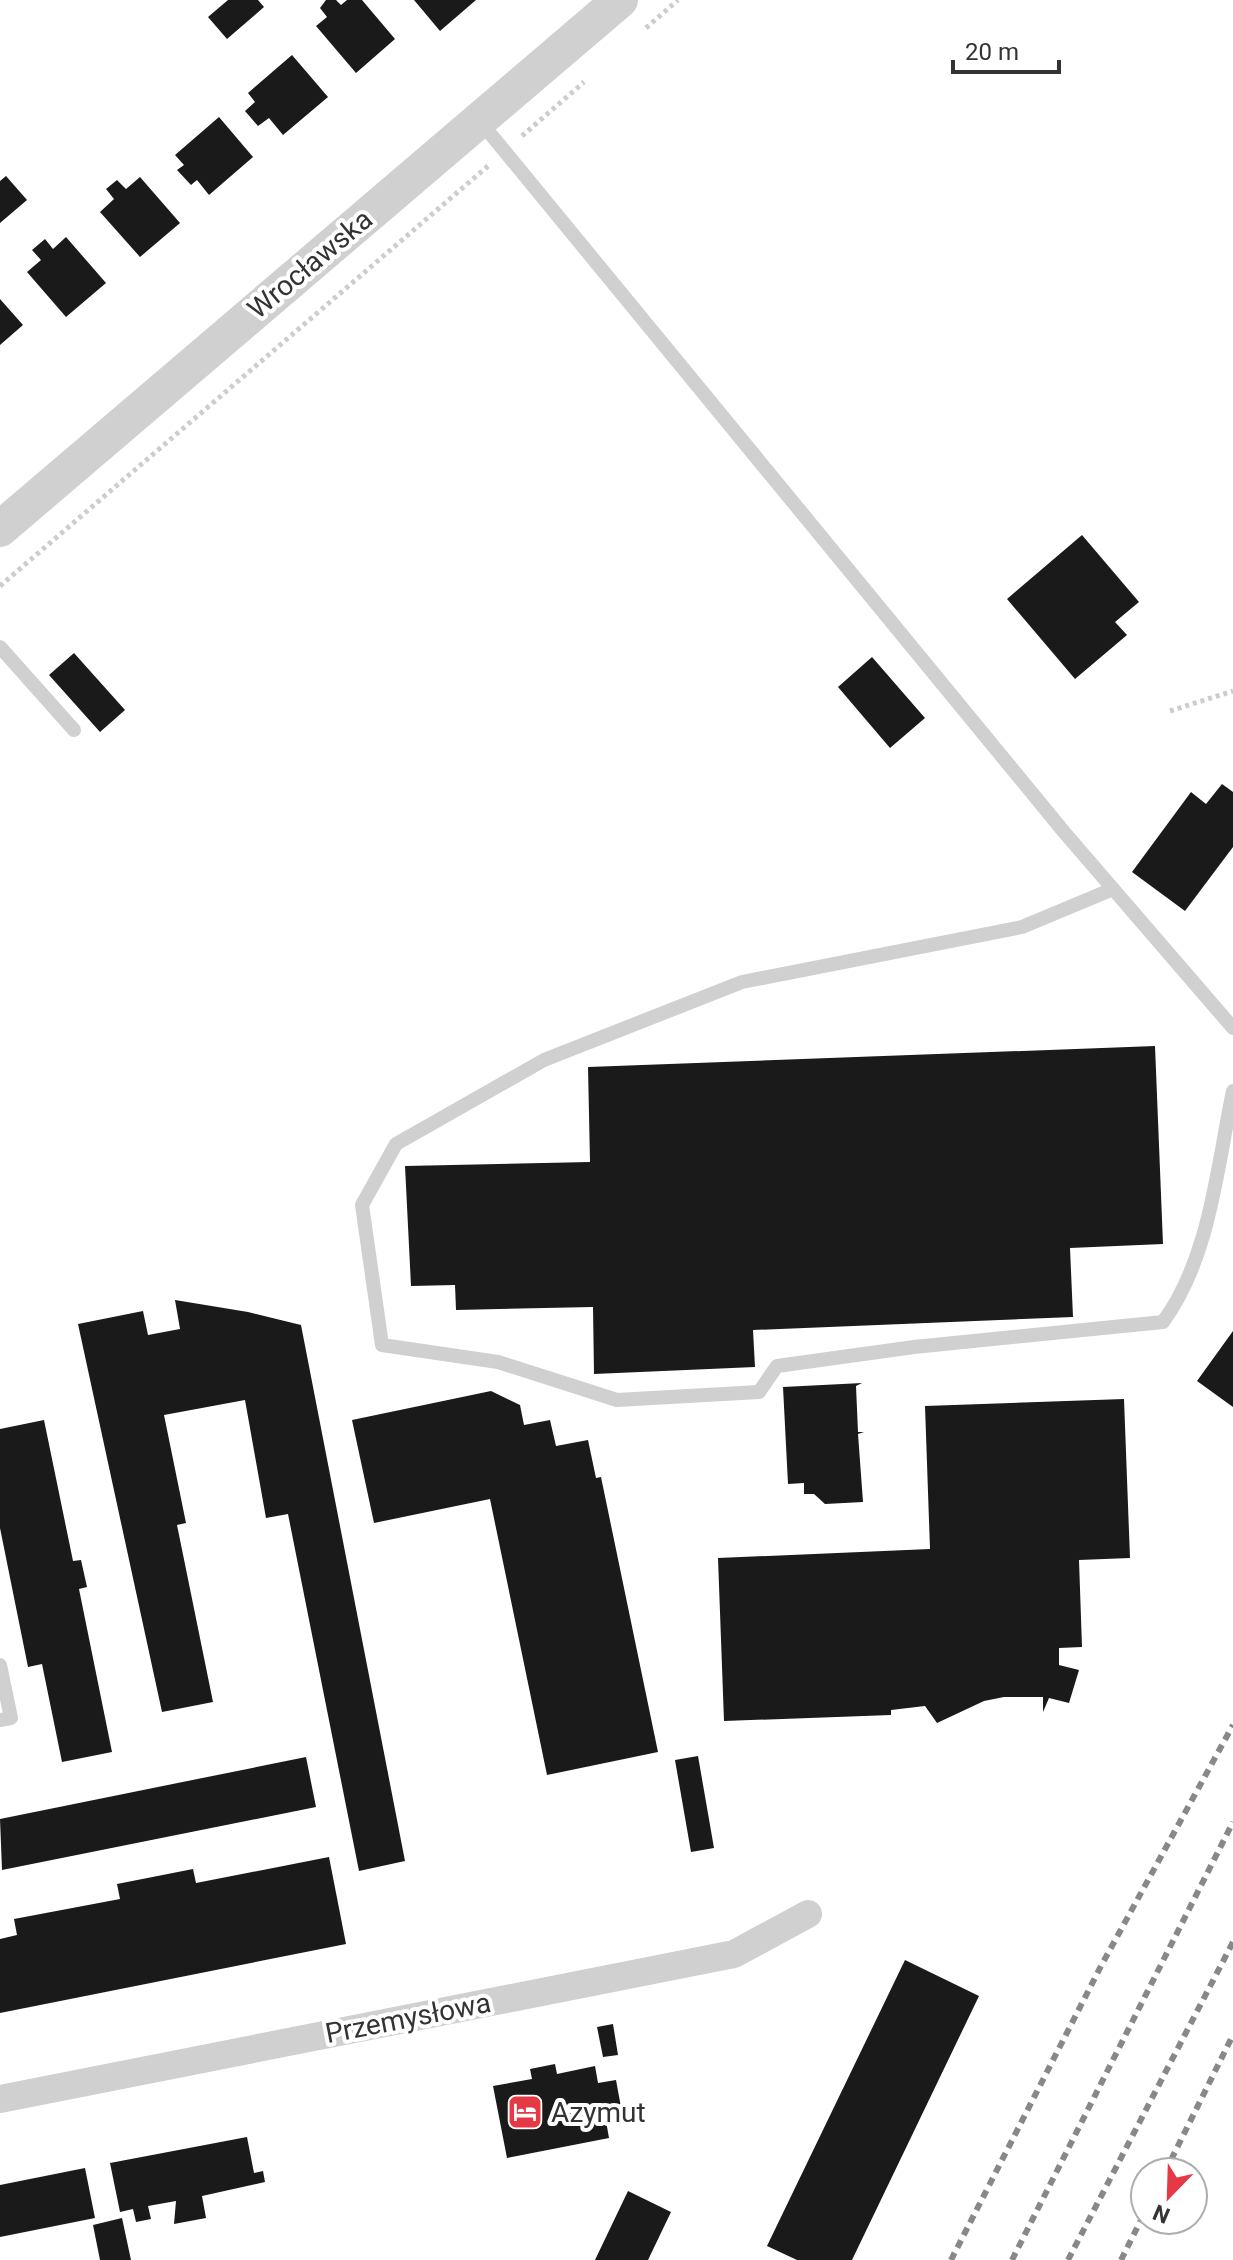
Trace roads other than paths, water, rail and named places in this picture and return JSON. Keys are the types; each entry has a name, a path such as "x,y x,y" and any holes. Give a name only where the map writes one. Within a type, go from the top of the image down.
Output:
{"street":[{"name":"Wrocławska","path":"0,529 620,0"},
{"name":"Przemysłowa","path":"0,2099 734,1954 808,1914"}],"lane":[{"path":"479,120 1113,889 1233,1028"},
{"path":"0,647 74,730"},
{"path":"1113,889 1022,927 742,982 544,1060 396,1144 362,1205 382,1345 498,1362 617,1400 759,1392 777,1366 914,1347 1163,1322 1183,1294 1208,1212 1233,1091"},
{"path":"0,1665 11,1718 0,1720"}],"railway":[{"path":"951,2260 1101,1966 1233,1725"},
{"path":"1012,2260 1233,1822"},
{"path":"1068,2260 1233,1942"},
{"path":"1173,2156 1233,2035"},
{"path":"1121,2260 1133,2236"}],"place":[{"name":"Azymut","path":"525,2112"}]}
